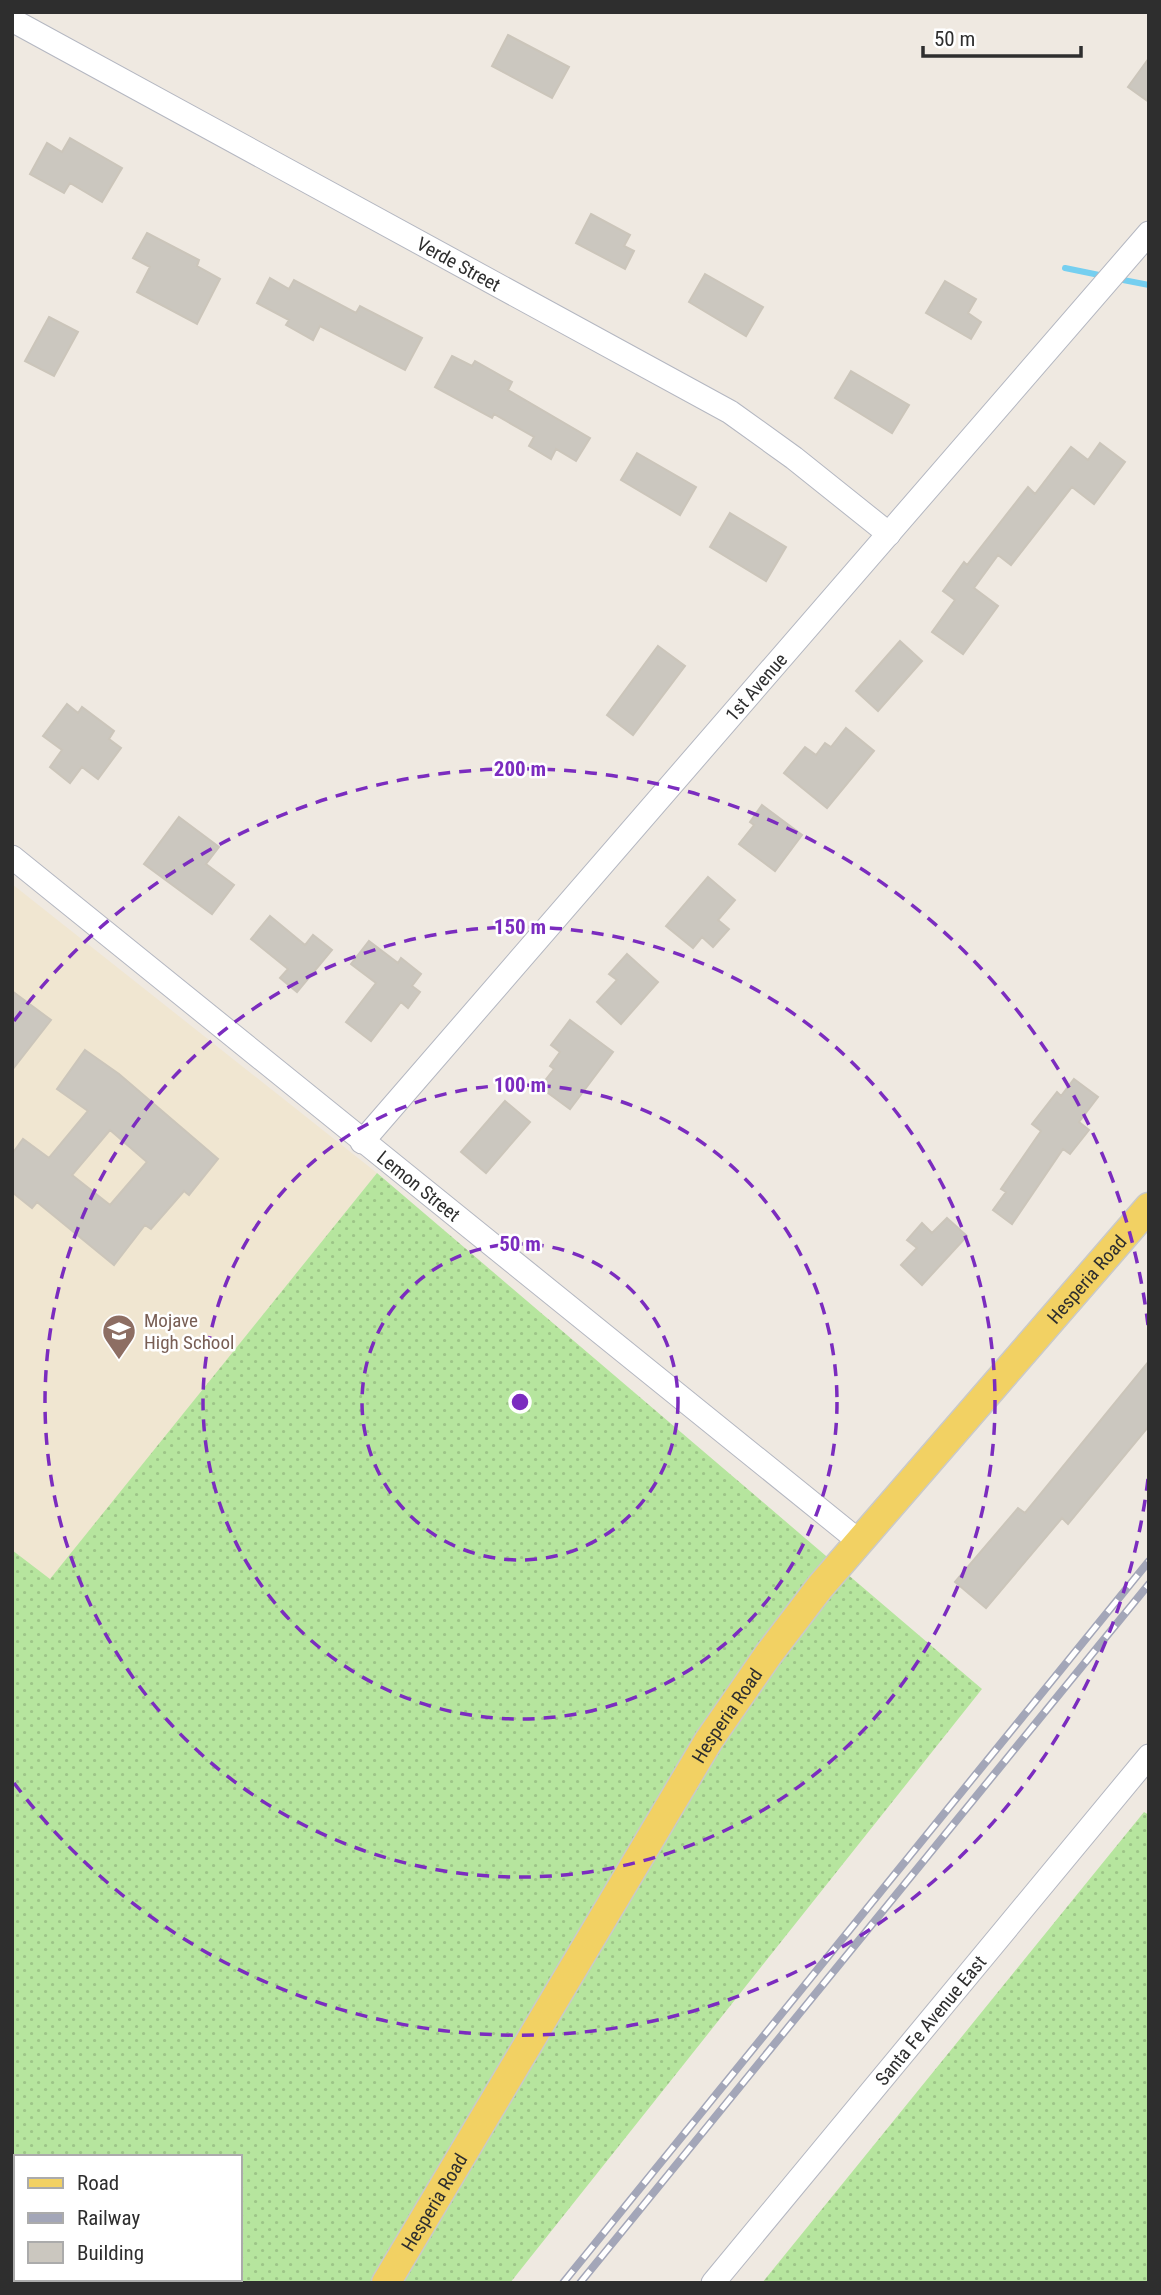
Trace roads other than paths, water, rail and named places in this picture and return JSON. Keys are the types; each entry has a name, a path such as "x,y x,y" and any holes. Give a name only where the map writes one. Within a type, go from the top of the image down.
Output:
{"main road":[{"name":"Hesperia Road","path":"386,2283 709,1740 785,1632 1149,1207"}],"street":[{"name":"Verde Street","path":"12,20 730,412 794,458 889,534"},
{"name":"1st Avenue","path":"362,1142 1149,233"},
{"name":"Lemon Street","path":"12,857 860,1542"},
{"name":"Santa Fe Avenue East","path":"713,2283 1145,1768"}],"waterway":[{"path":"1065,268 1104,276"},
{"path":"1118,279 1149,285"}],"railway":[{"path":"563,2283 1149,1561"},
{"path":"580,2283 1149,1584"}],"place":[{"name":"Mojave High School","path":"119,1361"}]}
